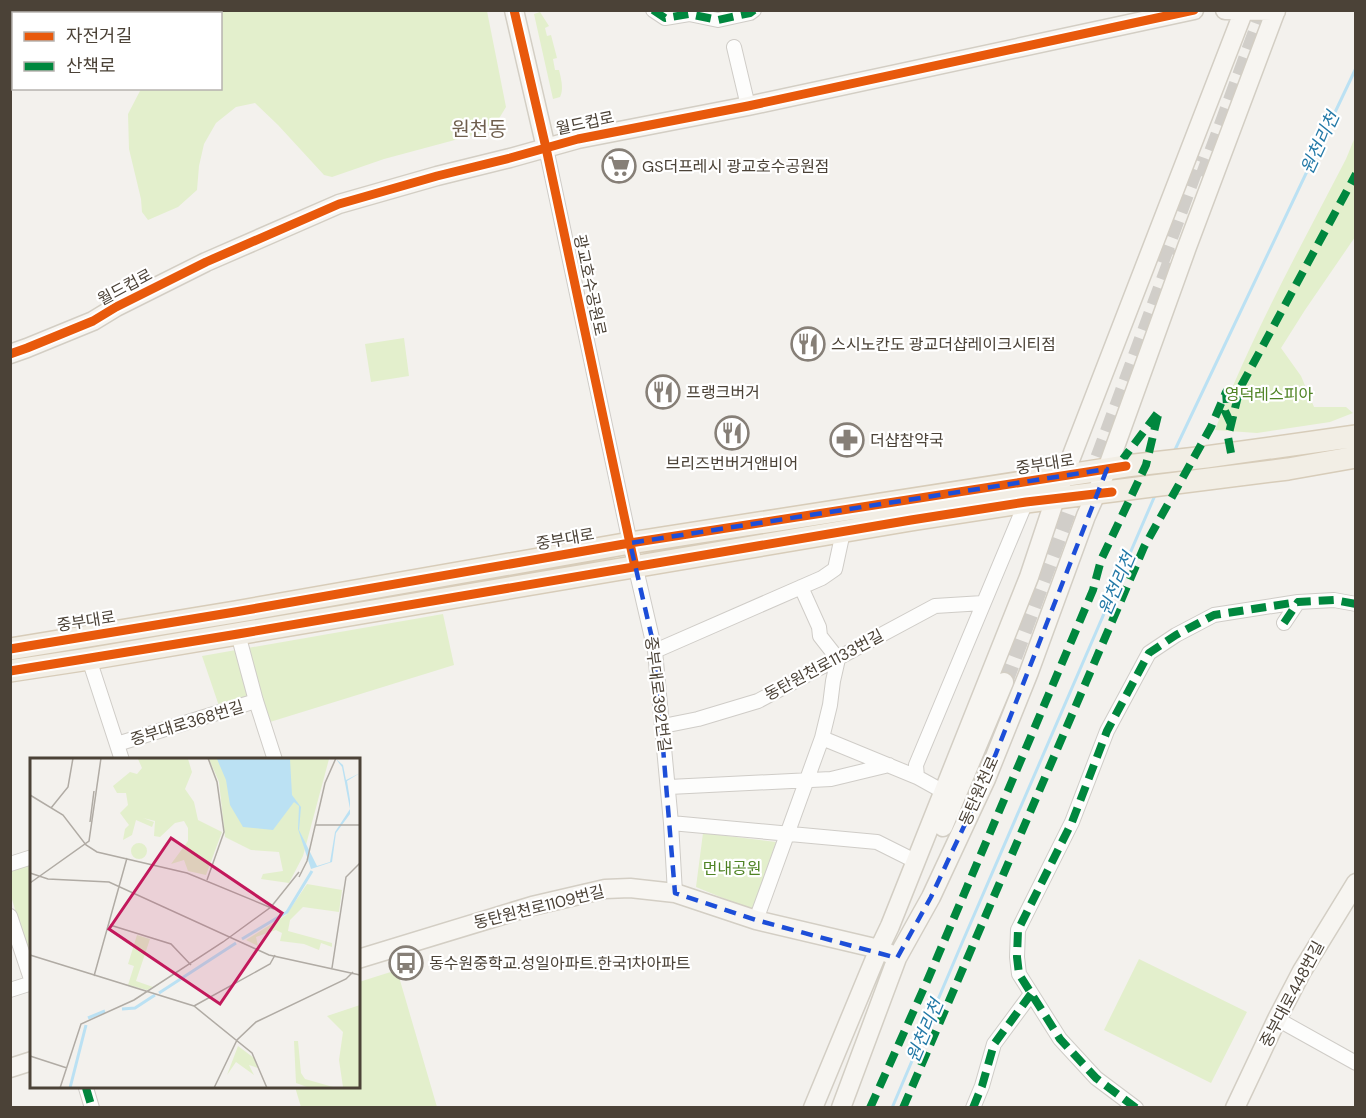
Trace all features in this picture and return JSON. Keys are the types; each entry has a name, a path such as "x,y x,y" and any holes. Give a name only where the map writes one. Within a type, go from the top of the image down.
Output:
{"main road":[{"name":"광교호수공원로","path":"514,10 546,147"},
{"name":"월드컵로","path":"10,354 93,321 206,262 339,204 578,139 748,106 1194,10"},
{"path":"1237,11 1276,11"},
{"name":"동탄원천로","path":"813,1107 890,926 1029,577 1054,499 1237,11"},
{"name":"동탄원천로","path":"842,1107 897,957 931,897 986,778 1029,672 1086,516 1104,493 1116,467 1187,246 1276,11"},
{"name":"중부대로","path":"10,649 630,543 1116,467 1356,436"},
{"name":"중부대로","path":"10,670 89,659 1026,502 1194,482 1356,457"},
{"path":"879,949 916,890 1010,683 897,957"},
{"name":"중부대로448번길","path":"1235,1107 1302,970 1356,883"},
{"name":"동탄원천로1109번길","path":"360,958 532,906 605,889 630,888 675,893 756,920 879,949 897,957"},
{"path":"10,1068 30,1062"}],"street":[{"path":"653,10 665,18 689,14 718,20 750,13 754,10"},
{"path":"734,47 748,106"},
{"name":"광교호수공원로","path":"546,147 635,567"},
{"path":"917,777 916,765 1026,502"},
{"path":"655,651 822,578 835,569 843,532"},
{"name":"중부대로392번길","path":"635,567 655,651 672,823 675,893"},
{"path":"756,920 822,738 838,659 820,636 819,627 801,587"},
{"path":"1135,1107 1096,1078 1060,1039 1019,974 1018,930 1072,822 1107,731 1149,653 1176,635 1214,615 1298,602 1334,600 1356,604"},
{"path":"1284,623 1298,602"},
{"name":"동탄원천로1133번길","path":"663,726 698,719 758,701 935,606 983,603"},
{"name":"중부대로368번길","path":"238,634 275,758"},
{"path":"89,659 122,758"},
{"name":"중부대로368번길","path":"117,744 256,701"},
{"path":"822,738 917,777 944,792"},
{"path":"669,787 831,779 889,765"},
{"path":"672,823 877,842 915,861"},
{"path":"10,864 30,858"},
{"path":"10,916 30,976"},
{"path":"10,990 30,983"},
{"path":"973,1107 982,1086 994,1044 1031,994"},
{"path":"1277,1019 1356,1063"},
{"path":"86,1088 92,1107"}],"highlighted area":[{"path":"1107,469 986,779 931,897 897,958 756,920 675,893 655,651 630,543"}],"green space":[{"path":"11,10 66,10 63,12 12,12 11,50"},
{"path":"487,11 506,107 492,130 384,159 332,177 324,175 255,103 236,107 216,123 204,144 197,190 178,207 148,220 142,212 129,149 128,114 140,90 222,90 222,12 174,12"},
{"path":"540,12 549,26 545,28 547,36 551,35 557,58 553,59 555,70 559,70 561,80 560,97 553,99 534,14"},
{"name":"영덕레스피아","path":"1355,137 1355,237 1281,348 1301,376 1314,407 1346,407 1353,413 1330,422 1257,433 1215,430 1260,326 1346,159"},
{"path":"404,338 409,376 371,382 365,344"},
{"path":"443,614 454,665 270,722 260,693 219,706 202,656"},
{"name":"먼내공원","path":"703,833 776,842 752,910 696,887"},
{"path":"30,863 30,960 11,896 10,869"},
{"path":"1139,959 1247,1012 1211,1083 1104,1030"},
{"path":"397,970 437,1107 301,1107 295,1088 360,1088 360,982"}],"waterway":[{"name":"원천리천","path":"1173,454 1356,68"},
{"name":"원천리천","path":"892,1108 1156,493"}],"tunnel":[{"path":"1204,177 1265,10"},
{"path":"1160,262 1199,156"},
{"path":"1090,483 1176,250"},
{"path":"1004,682 1077,485"}],"marked path":[{"path":"653,10 665,18 689,14 718,20 750,13 754,10"},
{"path":"1231,453 1228,437 1240,388 1356,174"},
{"path":"903,1108 1144,547 1211,427 1226,392 1225,411 1231,424"},
{"path":"870,1108 928,979 1093,590 1101,560 1146,465 1159,411 1123,459"},
{"path":"1284,623 1298,602 1334,600 1356,604"},
{"path":"1136,1108 1096,1078 1060,1039 1019,974 1018,930 1072,822 1107,731 1149,653 1176,635 1214,615 1298,602"},
{"path":"973,1108 994,1044 1031,994"},
{"path":"86,1088 92,1108"}],"cycle path":[{"path":"514,10 546,148 635,567"},
{"path":"10,354 93,321 206,262 339,204 578,139 748,106 1194,10"},
{"path":"10,649 630,543 1126,466"},
{"path":"10,671 911,520 1026,502 1112,492"}],"place":[{"name":"GS더프레시 광교호수공원점","path":"619,166"},
{"name":"스시노칸도 광교더샵레이크시티점","path":"808,344"},
{"name":"프랭크버거","path":"663,392"},
{"name":"브리즈번버거앤비어","path":"732,433"},
{"name":"더샵참약국","path":"847,440"},
{"name":"동수원중학교.성일아파트.한국1차아파트","path":"406,963"}],"district":[{"name":"원천동","path":"479,129"}]}
